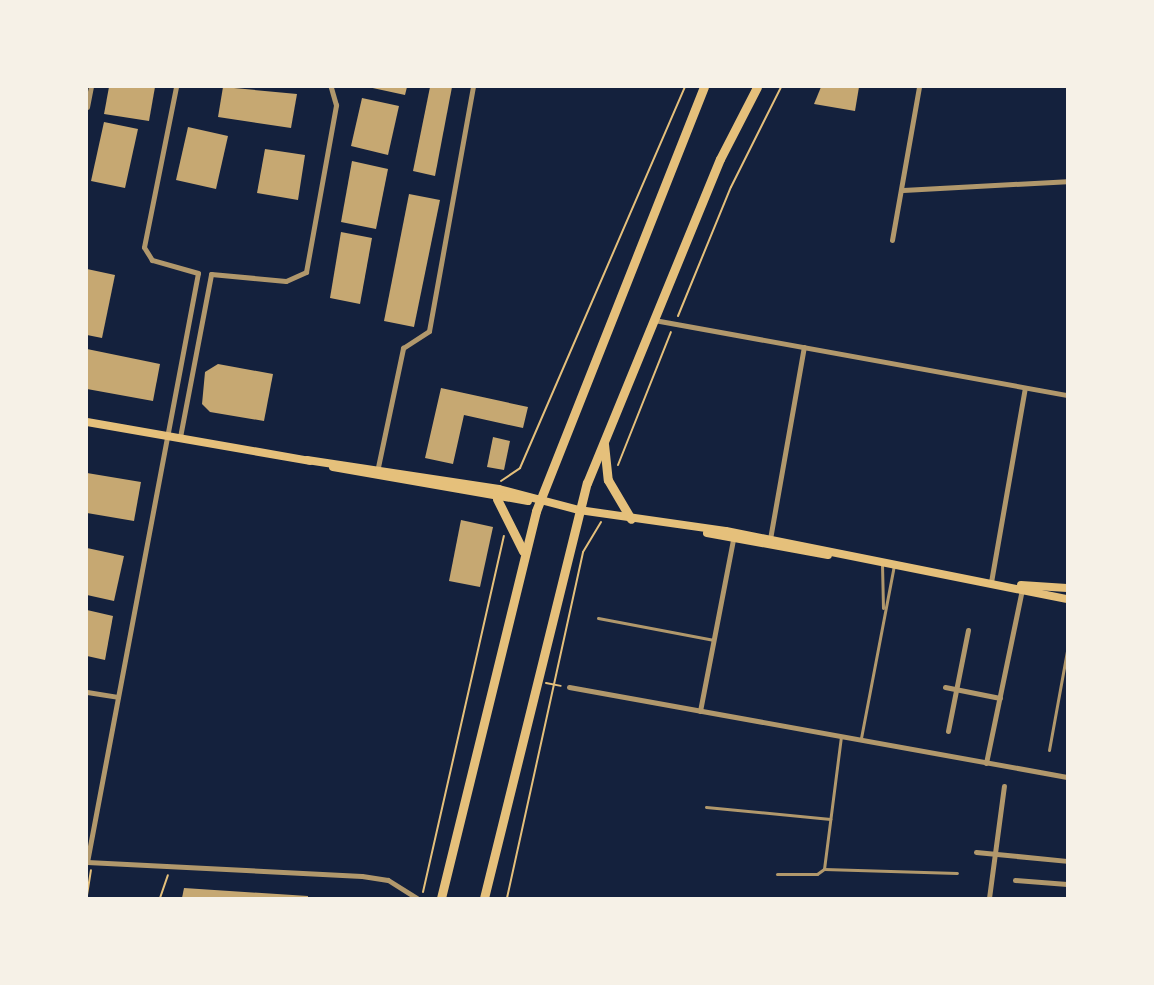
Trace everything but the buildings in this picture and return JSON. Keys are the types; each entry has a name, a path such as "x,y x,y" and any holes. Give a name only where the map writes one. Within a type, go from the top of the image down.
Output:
{"highway":[{"path":"441,898 523,552 539,502 704,87"},
{"path":"484,898 579,510 604,440 720,159 757,87"},
{"path":"604,440 608,480 631,519"},
{"path":"497,499 523,552"}],"main road":[{"path":"87,422 307,460 497,499 539,502"},
{"path":"307,460 378,467 499,489 539,502 579,510 770,539 1067,599"},
{"path":"688,528 733,540 850,556"},
{"path":"991,582 1067,588"}],"street":[{"path":"87,107 91,87"},
{"path":"176,87 144,237 152,260 198,273 166,435 89,862 362,876 388,880 419,898"},
{"path":"180,437 211,274 286,282 303,276 336,105 331,87"},
{"path":"378,467 403,348 429,331 473,87"},
{"path":"892,240 903,190 919,87"},
{"path":"903,190 1067,181"},
{"path":"654,320 1067,395"},
{"path":"770,539 804,347"},
{"path":"179,369 192,372"},
{"path":"991,582 1025,388"},
{"path":"700,711 733,540"},
{"path":"987,763 1022,589"},
{"path":"948,731 968,630"},
{"path":"569,687 1067,777"},
{"path":"945,687 1000,698"},
{"path":"87,692 118,697"},
{"path":"989,898 993,854 1004,786"},
{"path":"976,852 1067,861"},
{"path":"1015,880 1067,884"}],"lane":[{"path":"882,562 883,613"},
{"path":"861,740 883,613 895,564"},
{"path":"598,618 714,640"},
{"path":"1049,750 1067,651"},
{"path":"824,869 840,736"},
{"path":"706,807 830,819"},
{"path":"777,874 817,874 824,869 957,873"}],"path":[{"path":"502,476 512,476 520,468 685,87"},
{"path":"618,470 620,450 730,187 781,87"},
{"path":"419,898 504,531"},
{"path":"507,898 583,552 597,535"},
{"path":"537,681 569,687"},
{"path":"87,895 89,862"},
{"path":"160,898 171,865"}]}
